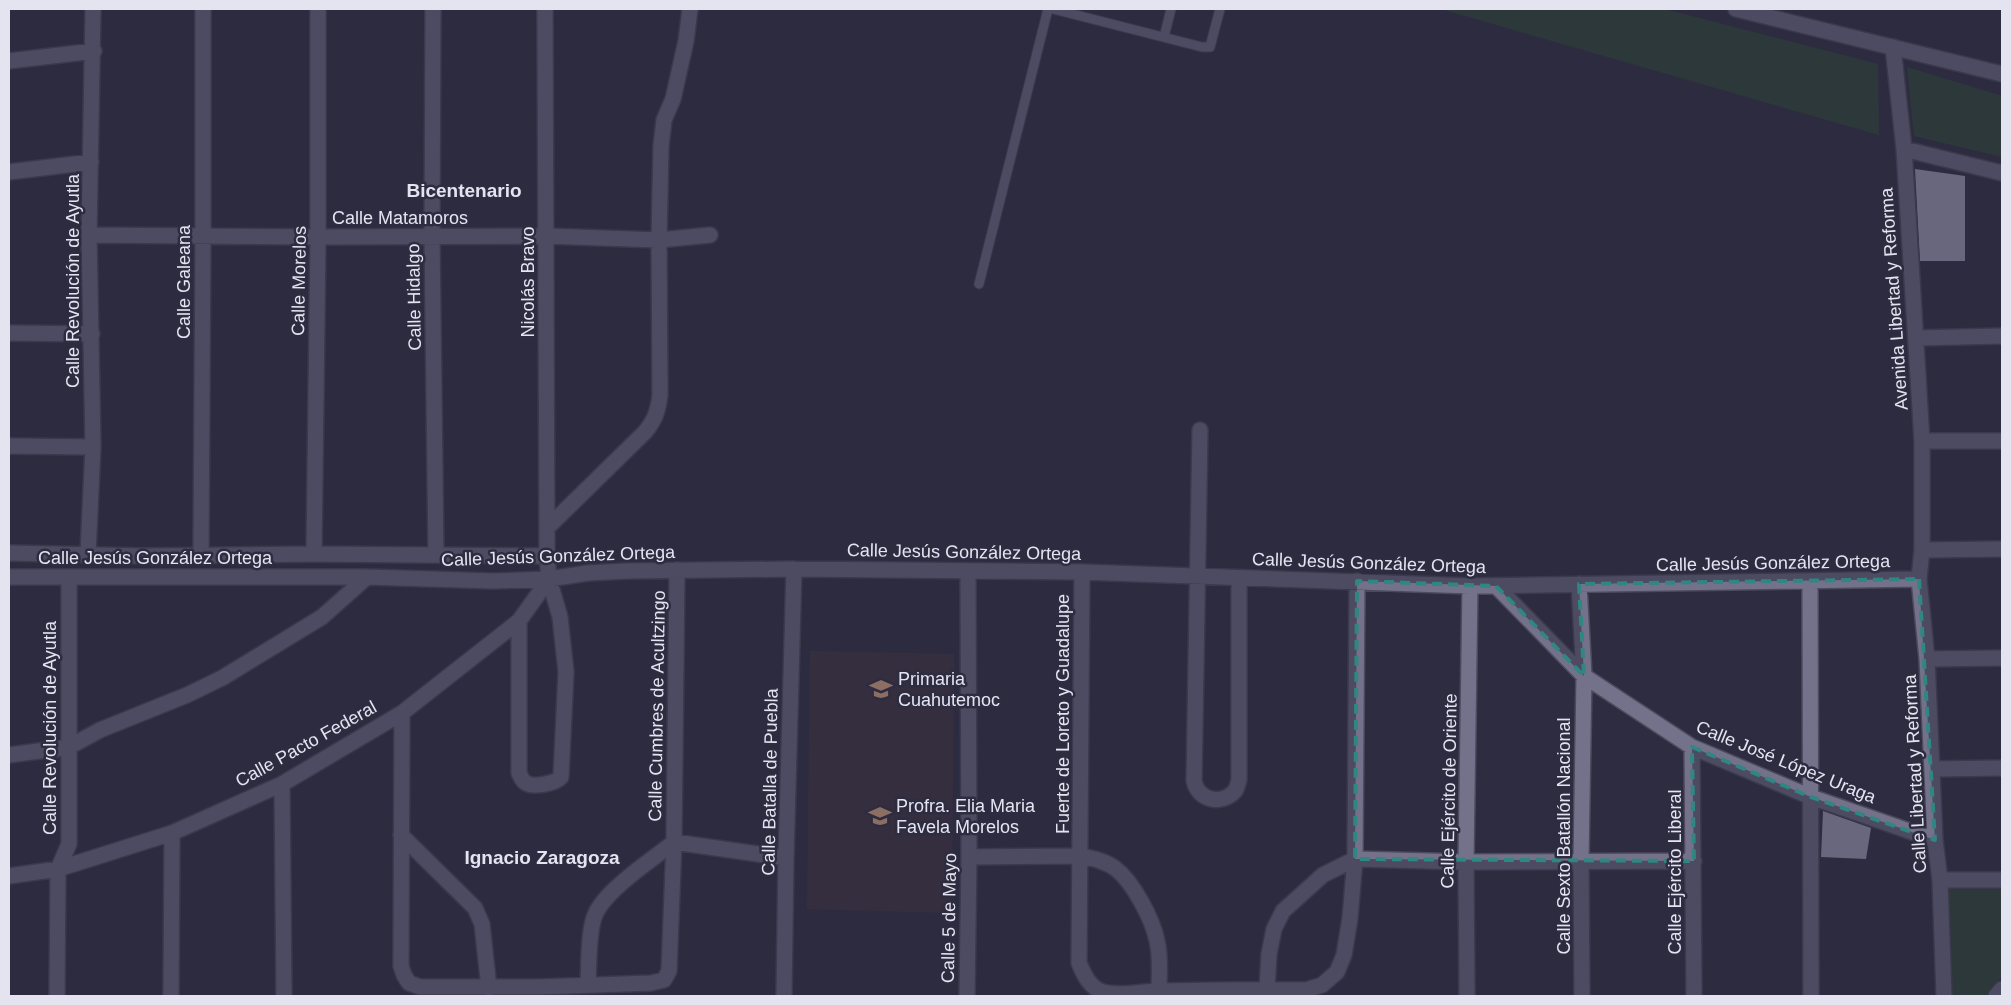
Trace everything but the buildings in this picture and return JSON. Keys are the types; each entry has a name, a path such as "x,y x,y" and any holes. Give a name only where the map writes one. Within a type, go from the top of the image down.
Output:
{"street":[{"name":"Calle Revolución de Ayutla","path":"88,554 93,447 89,235 94,51 93,9"},
{"name":"Calle Galeana","path":"201,556 203,9"},
{"name":"Calle Morelos","path":"314,554 318,237 318,9"},
{"name":"Calle Hidalgo","path":"433,9 432,237 436,555"},
{"name":"Nicolás Bravo","path":"519,620 519,774 525,783 532,785 557,781 562,774 566,672 560,617 549,579 547,556 545,9"},
{"path":"548,528 645,432 654,421 658,409 660,395 659,240 661,146 664,120 675,89 686,41 690,9"},
{"path":"1736,9 2002,74"},
{"name":"Avenida Libertad y Reforma","path":"1893,47 1904,149 1922,441 1922,550"},
{"path":"9,60 94,51"},
{"path":"1904,149 2002,173"},
{"path":"9,172 91,162"},
{"name":"Calle Matamoros","path":"89,235 546,236 659,240 710,235"},
{"path":"9,333 92,334"},
{"path":"1916,338 2002,336"},
{"path":"1200,430 1194,781 1196,789 1204,797 1216,800 1236,790 1239,780 1238,578"},
{"path":"1922,441 2002,441"},
{"path":"9,446 93,447"},
{"path":"1922,550 2002,549"},
{"name":"Calle Libertad y Reforma","path":"1922,550 1919,579 1927,659 1935,840 1940,880 1944,996"},
{"name":"Calle Jesús González Ortega","path":"9,552 201,556 314,554 547,556"},
{"name":"Calle Jesús González Ortega","path":"9,577 367,578 493,582 549,579 588,573 794,568 1082,572 1470,586 1919,579"},
{"name":"Calle Batalla de Puebla","path":"784,996 794,568"},
{"name":"Calle Cumbres de Acultzingo","path":"402,713 401,966 409,983 420,987 489,988 539,992 588,985 651,983 664,980 669,971 674,842 677,570"},
{"name":"Calle 5 de Mayo","path":"967,996 969,857 968,571"},
{"name":"Fuerte de Loreto y Guadalupe","path":"1082,572 1079,964 1092,986 1104,992 1159,991 1215,994 1267,990 1306,990 1322,984 1337,972 1344,955 1350,918 1355,859 1357,581"},
{"name":"Calle Revolución de Ayutla","path":"57,996 58,869 69,844 69,577"},
{"path":"9,755 69,747 100,730 187,695 222,678 322,617 367,578"},
{"name":"Calle Pacto Federal","path":"9,876 58,869 172,833 282,784 402,713 519,620 549,579"},
{"path":"1810,582 1810,996"},
{"name":"Calle Sexto Batallón Nacional","path":"1579,584 1584,676 1581,861 1582,996"},
{"name":"Calle Ejército de Oriente","path":"1467,996 1466,862 1470,586"},
{"name":"Calle José López Uraga","path":"1496,586 1584,676 1692,747 1811,797 1935,840"},
{"path":"1927,659 2002,658"},
{"name":"Calle Ejército Liberal","path":"1692,747 1694,996"},
{"path":"1932,769 2002,768"},
{"path":"282,784 284,996"},
{"path":"171,996 172,833"},
{"path":"401,835 475,908 482,924 489,988"},
{"path":"674,842 786,858"},
{"name":"Calle Cumbres de Acultzingo","path":"588,985 594,916 610,894 674,842"},
{"name":"Fuerte de Loreto y Guadalupe","path":"969,857 1080,856 1096,858 1116,869 1136,894 1150,916 1158,942 1159,991"},
{"path":"1267,990 1269,954 1274,929 1283,911 1323,875 1355,859 1466,862 1694,860"},
{"path":"1940,880 2002,880"},
{"path":"1996,996 2002,989"}],"lane":[{"path":"979,284 1048,9"},
{"path":"1053,9 1202,48 1210,47 1220,9"},
{"path":"1094,20 1097,9"},
{"path":"1164,37 1170,9"}],"highlighted area":[{"path":"1919,579 1935,840 1811,797 1692,747 1694,861 1355,859 1357,581 1496,586 1584,676 1579,584"}],"shaded area":[{"name":"Profra. Elia Maria Favela Morelos","path":"810,651 954,654 952,913 807,909"}],"green space":[{"path":"1441,9 1664,9 1878,64 1879,135"},
{"path":"1907,67 2002,96 2002,157 1914,136"},
{"path":"2002,888 2002,976 1986,996 1953,996 1947,889"}],"place":[{"name":"Primaria Cuahutemoc","path":"881,689"},
{"name":"Profra. Elia Maria Favela Morelos","path":"880,816"}],"district":[{"name":"Bicentenario","path":"464,190"},
{"name":"Ignacio Zaragoza","path":"542,857"}]}
